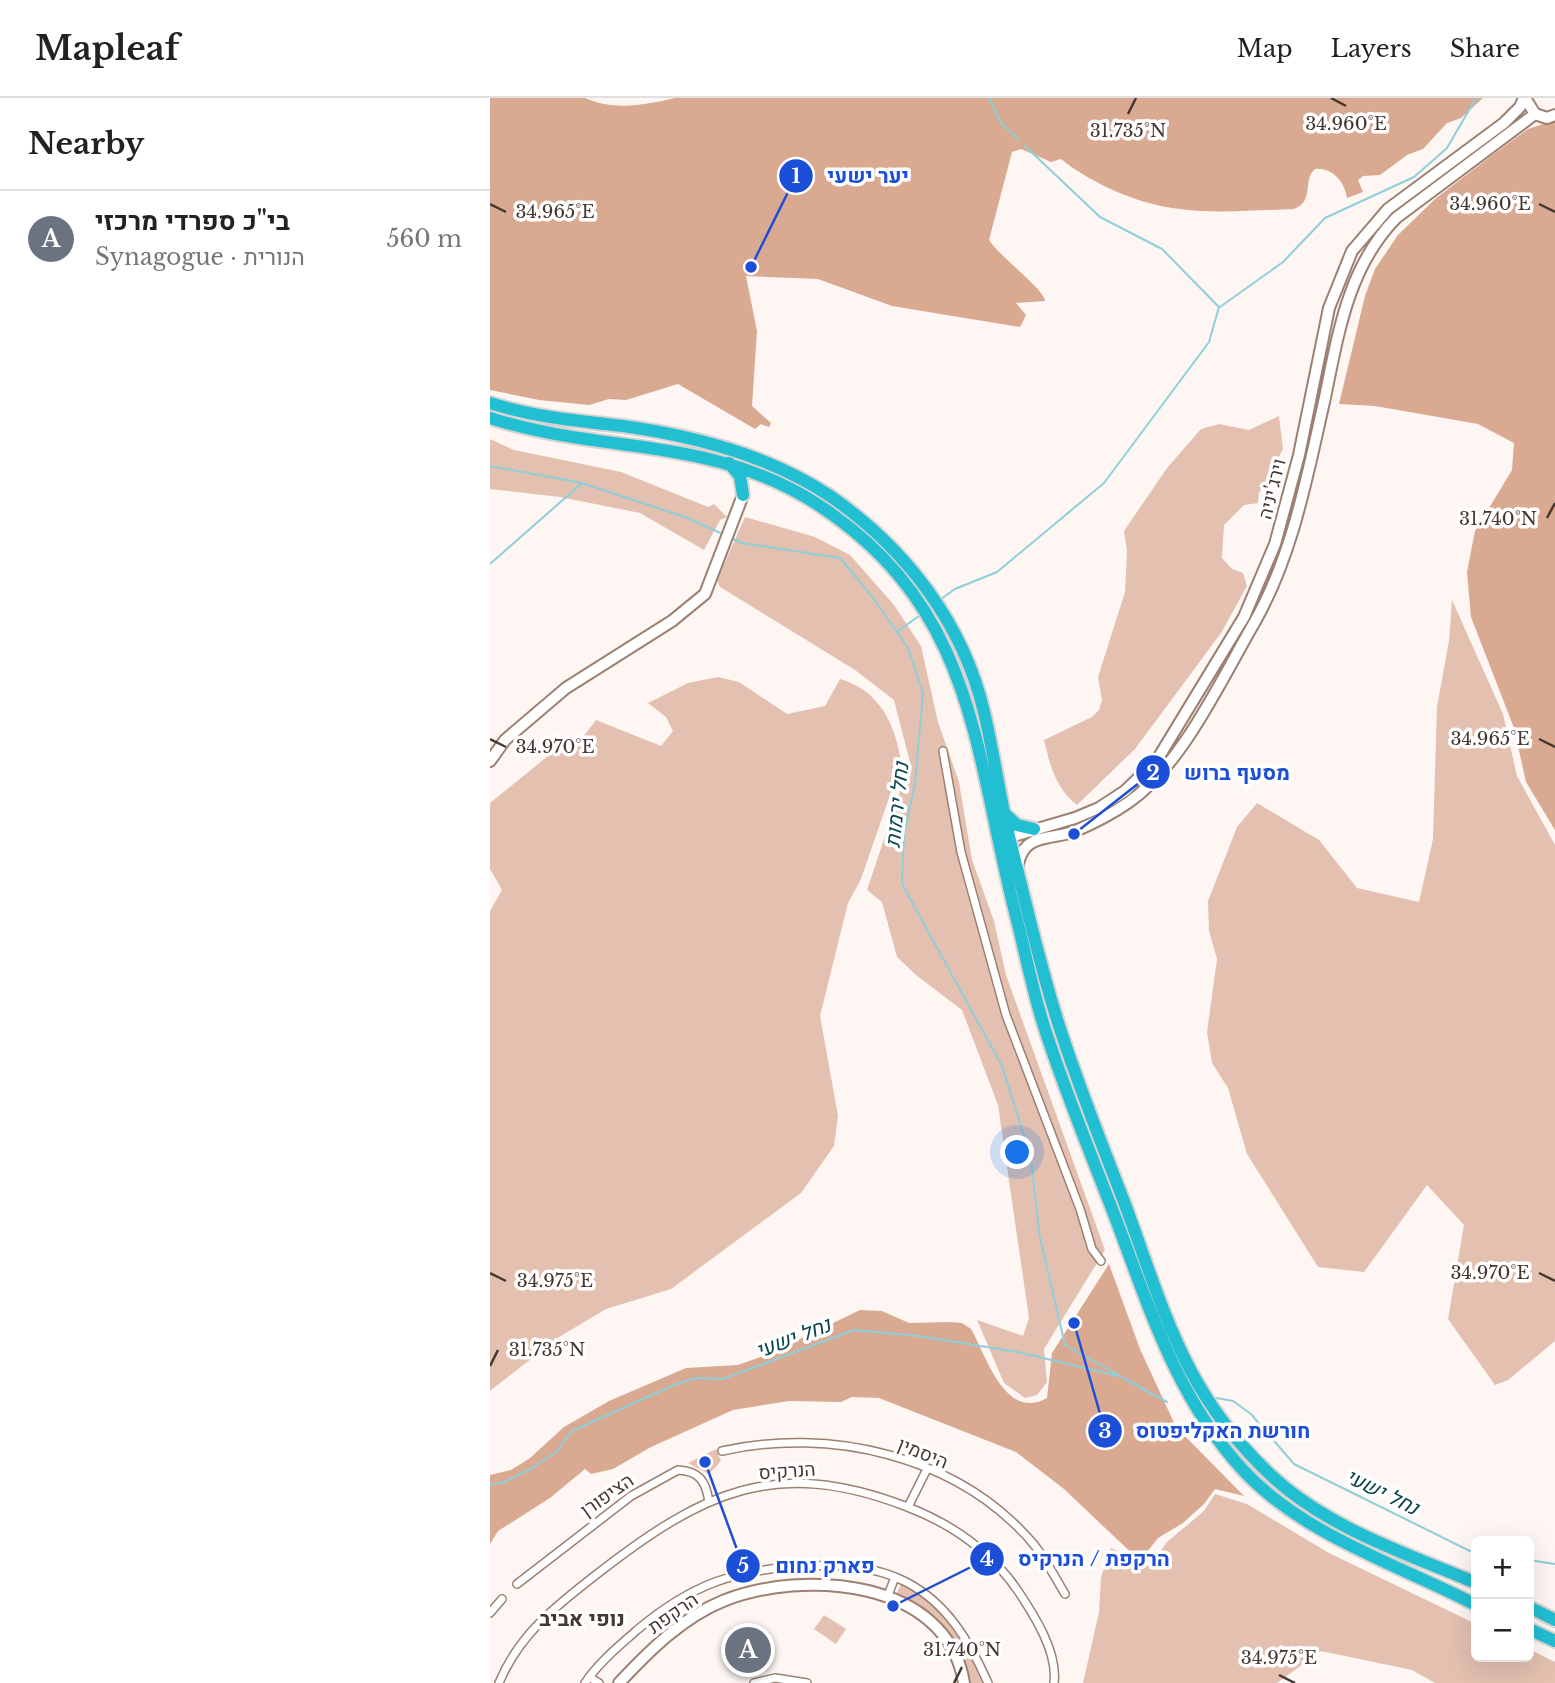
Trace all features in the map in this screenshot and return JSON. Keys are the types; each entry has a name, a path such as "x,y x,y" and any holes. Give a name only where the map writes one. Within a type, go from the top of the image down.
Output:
{"highway":[{"path":"490,403 565,421 625,426 722,446 799,478 826,493 871,527 893,548 928,590 964,655 983,708 1008,835 1056,1015 1165,1319 1198,1386 1234,1437 1276,1479 1306,1502 1371,1538 1471,1581"},
{"path":"490,418 565,435 655,446 729,462 817,504 862,537 903,579 935,627 971,712 998,845 1043,1023 1157,1332 1190,1399 1245,1472 1277,1500 1375,1557 1471,1603"},
{"path":"729,462 740,476 743,495"},
{"path":"743,495 757,483 773,481"},
{"path":"1004,813 1017,825 1034,829"},
{"path":"1534,1608 1555,1617"},
{"path":"1534,1631 1555,1641"}],"street":[{"path":"1524,98 1535,114 1555,115"},
{"name":"וירג'יניה","path":"1008,835 1086,814 1125,791 1157,760 1244,617 1275,544 1299,455 1329,308 1353,251 1388,209 1504,123 1520,107 1524,98"},
{"name":"וירג'יניה","path":"1017,870 1024,850 1031,843 1073,831 1128,803 1146,789 1184,741 1274,584 1287,547 1312,453 1345,306 1366,257 1379,235 1396,218 1535,114"},
{"path":"490,761 505,740 566,688 672,621 705,594 743,495"},
{"path":"943,751 961,852 1006,1015 1080,1209 1092,1249 1101,1261"},
{"path":"998,845 1008,835"},
{"name":"היסמין","path":"722,1451 777,1442 829,1442 879,1452 927,1469 989,1502 1013,1522 1032,1542 1065,1594"},
{"path":"908,1507 927,1469"},
{"name":"הציפורן","path":"517,1584 631,1496 671,1473 687,1470 703,1479 707,1484 709,1502"},
{"name":"הנרקיס","path":"499,1683 512,1656 541,1619 652,1531 709,1502 763,1486 812,1483 852,1489 908,1507 958,1533 999,1566 1038,1627 1054,1666 1055,1683"},
{"path":"599,1683 587,1680 607,1656 659,1612 709,1582 748,1571 829,1565 874,1570 917,1588 953,1620 988,1683"},
{"path":"887,1598 895,1577"},
{"name":"הרקפת","path":"620,1683 658,1644 697,1615 723,1601 771,1587 814,1583 849,1587 887,1598 920,1615 944,1635 964,1683"},
{"path":"490,1613 502,1599"},
{"path":"754,1683 775,1678 807,1683"}],"shaded area":[{"path":"490,98 585,98 618,106 641,105 675,98 1483,98 1461,118 1447,123 1423,149 1407,155 1380,175 1363,176 1358,180 1363,192 1347,198 1344,186 1337,177 1327,170 1315,169 1309,179 1304,201 1294,209 1208,211 1165,207 1117,192 1087,177 1061,159 1051,162 1021,149 1012,152 989,240 1038,289 1045,301 1016,303 1026,315 1020,327 892,306 818,279 746,276 757,331 752,406 771,423 769,427 761,424 755,429 678,384 626,400 609,399 589,405 539,400 490,390"},
{"path":"1555,120 1555,830 1526,782 1514,728 1471,617 1467,572 1475,531 1512,470 1514,443 1478,424 1375,406 1339,404 1365,296 1375,269 1398,235 1435,199 1491,156 1528,129"},
{"path":"1279,416 1283,449 1259,493 1258,503 1244,505 1224,525 1222,558 1232,569 1243,573 1247,586 1221,633 1135,749 1077,805 1059,784 1044,740 1092,717 1099,710 1102,700 1098,677 1125,592 1127,551 1124,531 1167,468 1201,429 1219,424 1249,430"},
{"path":"490,439 514,450 621,472 708,507 714,504 727,517 720,520 704,550 640,513 560,497 490,489"},
{"path":"745,517 815,537 850,555 894,605 921,646 938,722 959,782 972,860 994,921 1006,975 1105,1250 1044,1349 1047,1382 1037,1395 1025,1398 1004,1383 977,1320 1023,1336 1029,1318 998,1105 962,1010 897,957 882,902 867,890 910,762 894,700 855,670 720,587 717,580"},
{"path":"1452,600 1503,714 1517,776 1555,845 1555,1341 1508,1380 1495,1385 1448,1319 1464,1225 1427,1185 1364,1272 1318,1267 1247,1154 1228,1088 1212,1063 1207,1032 1217,959 1209,931 1208,901 1237,827 1257,803 1319,840 1357,888 1419,902 1433,839 1437,707 1449,641"},
{"path":"718,677 739,682 787,714 825,706 840,679 854,684 865,691 883,710 899,749 901,763 861,879 848,903 820,1016 838,1116 834,1146 801,1193 671,1289 606,1309 559,1337 490,1391 490,911 502,890 490,869 490,803 554,751 580,741 596,720 661,746 673,731 666,717 648,703 688,683"},
{"path":"1109,1264 1140,1349 1176,1427 1244,1496 1215,1489 1204,1504 1183,1523 1158,1538 1140,1561 1064,1489 1016,1452 879,1398 852,1397 841,1402 789,1401 733,1410 651,1447 613,1469 591,1474 585,1469 550,1498 498,1531 490,1544 490,1475 511,1470 530,1458 564,1427 609,1401 686,1368 738,1365 769,1354 860,1310 882,1311 909,1323 962,1323 971,1329 991,1369 1008,1394 1020,1401 1032,1403 1047,1398 1052,1353"},
{"path":"716,1449 721,1461 709,1474 688,1463"},
{"path":"1215,1494 1247,1504 1329,1553 1471,1622 1471,1662 1534,1662 1534,1652 1555,1662 1555,1683 1435,1683 1412,1670 1321,1651 1277,1683 1083,1683 1099,1612 1101,1577 1111,1548 1150,1567 1167,1542 1204,1511"},
{"path":"902,1582 930,1603 951,1626 986,1683 968,1683 945,1634 895,1597"},
{"path":"824,1615 846,1629 836,1644 814,1629"}],"waterway":[{"path":"989,98 1001,123 1018,139"},
{"path":"1220,307 1283,262 1325,218 1414,177 1447,148 1476,98"},
{"path":"941,599 955,589 997,572 1104,483 1209,342 1219,307 1162,249 1100,217 1025,146"},
{"name":"נחל ירמות","path":"490,466 582,483 685,517 723,534"},
{"path":"490,564 581,484"},
{"name":"נחל ירמות","path":"731,538 742,543 840,558 874,599 908,648 923,693 915,783 904,835 902,884 1002,1066 1031,1158 1039,1233 1065,1345 1122,1377"},
{"path":"898,631 919,616"},
{"name":"נחל ישעי","path":"490,1485 504,1482 531,1469 557,1451 572,1431 674,1385 696,1378 723,1379 854,1330 918,1336 1018,1352 1118,1376"},
{"name":"נחל ישעי","path":"1123,1378 1167,1402"},
{"name":"נחל ישעי","path":"1217,1398 1233,1401 1251,1414 1294,1464 1471,1552"},
{"name":"נחל ישעי","path":"1534,1561 1555,1564"}],"place":[{"name":"יער ישעי","path":"751,267"},
{"name":"מסעף ברוש","path":"1074,834"},
{"name":"חורשת האקליפטוס","path":"1074,1323"},
{"name":"פארק נחום","path":"705,1462"},
{"name":"הרקפת / הנרקיס","path":"893,1606"},
{"name":"בי\"כ ספרדי מרכזי","path":"748,1650"}],"district":[{"name":"נופי אביב","path":"582,1619"}]}
